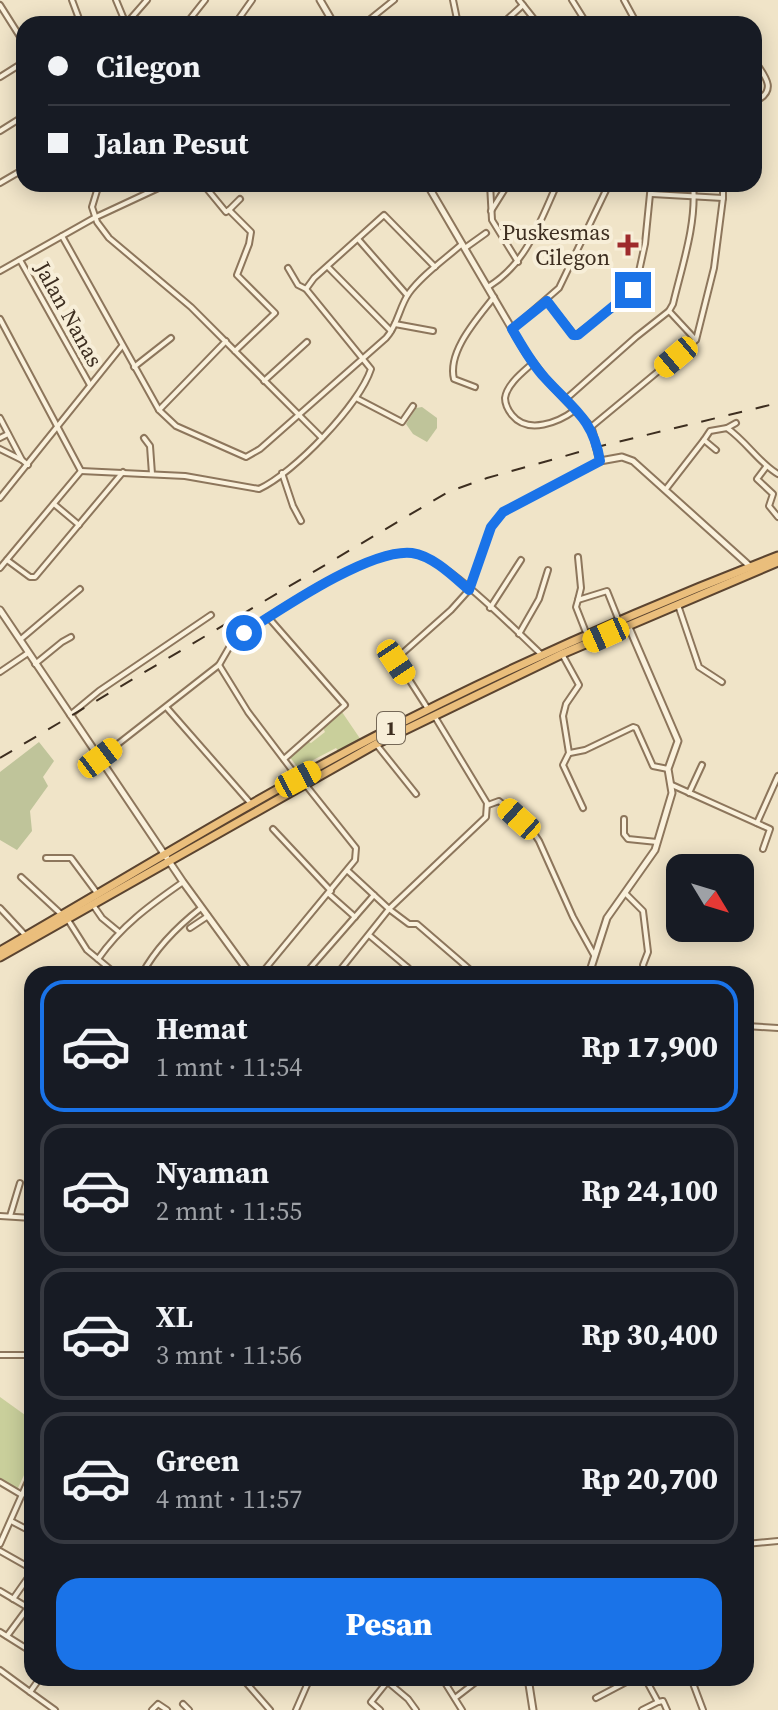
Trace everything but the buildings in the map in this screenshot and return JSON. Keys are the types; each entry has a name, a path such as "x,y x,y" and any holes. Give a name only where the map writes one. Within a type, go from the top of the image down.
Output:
{"highway":[{"name":"1","path":"0,957 97,893 431,712 542,655 587,635 678,605 778,556"},
{"name":"1","path":"338,762 431,712 562,654 625,622 753,568 778,562"},
{"name":"1","path":"0,951 92,903 252,805 302,782"}],"street":[{"path":"133,16 147,0"},
{"path":"374,16 394,0"},
{"path":"519,0 532,16"},
{"path":"0,5 16,30"},
{"path":"511,16 523,5"},
{"path":"762,72 770,83 768,95 762,98"},
{"path":"97,192 92,207 94,218 121,250 172,290 322,438"},
{"path":"0,271 94,218 150,192"},
{"path":"209,192 226,212 240,199"},
{"path":"432,192 533,363 591,427 600,461"},
{"path":"490,192 496,230 519,263"},
{"path":"491,211 503,192"},
{"path":"488,287 519,263 553,192"},
{"path":"512,329 559,288 605,192"},
{"path":"566,399 669,311 676,292 694,192"},
{"path":"591,427 696,340 714,268 723,192"},
{"path":"547,301 575,336 627,297 638,279 652,194 723,198"},
{"path":"229,210 251,232 238,277 275,313 235,351"},
{"path":"306,289 382,216 386,216 435,267"},
{"path":"62,236 159,410 176,426 246,457 255,454 392,331 407,295 435,267 462,246 486,233"},
{"path":"358,239 407,295"},
{"name":"Jalan Nanas","path":"20,260 90,385"},
{"path":"328,267 392,331"},
{"path":"81,471 185,476 259,489 322,438 356,398 371,371 306,289 298,285 288,268"},
{"path":"475,387 454,379 452,372 457,352 494,297"},
{"path":"669,311 696,340"},
{"path":"0,319 81,471"},
{"path":"395,324 433,331"},
{"path":"134,367 171,338"},
{"path":"159,410 226,341"},
{"path":"264,381 307,342"},
{"path":"0,498 122,346"},
{"path":"533,363 509,387 505,398 514,418 519,423 548,424 564,419 575,410"},
{"path":"356,398 402,422 413,406"},
{"path":"0,418 22,460"},
{"path":"666,489 710,431 736,423"},
{"path":"727,428 757,454 762,464 778,474"},
{"path":"0,438 8,434"},
{"path":"144,438 150,446 152,474"},
{"path":"704,440 716,450"},
{"path":"0,449 28,465"},
{"path":"344,966 389,909 486,817 488,805 396,659 469,590 491,527 503,512 600,461 628,458 753,568"},
{"path":"766,467 757,479 773,493 769,506 778,517"},
{"path":"0,568 81,471"},
{"path":"7,560 33,578 123,472"},
{"path":"282,473 301,521"},
{"path":"53,503 79,525"},
{"path":"100,758 219,665 236,639 268,617 353,568 401,553 425,557 469,590 542,655"},
{"path":"578,557 581,588 576,607 587,635"},
{"path":"490,608 521,560"},
{"path":"519,634 539,599 548,570"},
{"path":"20,639 80,589"},
{"path":"578,600 608,591 678,738 668,769 672,785 657,842 652,855 607,918 592,966"},
{"path":"678,605 699,667 722,682"},
{"path":"0,610 183,882 244,966"},
{"path":"70,715 99,691 211,615"},
{"path":"268,617 345,705 284,759"},
{"path":"35,664 71,637"},
{"path":"0,672 28,653"},
{"path":"562,654 579,685 566,704 563,716 569,753 563,765 583,808"},
{"path":"219,665 248,712 356,848 355,860 348,871 268,966"},
{"path":"167,708 252,805"},
{"path":"569,753 585,750 633,727 653,766 668,769"},
{"path":"376,744 416,794"},
{"path":"689,793 702,765"},
{"path":"757,823 778,776"},
{"path":"672,785 770,829 763,849"},
{"path":"488,805 499,801 531,829 594,955"},
{"path":"624,819 624,834 628,839 657,842"},
{"path":"273,829 355,917"},
{"path":"46,858 71,858 97,893"},
{"path":"348,871 389,909 409,924 417,924 466,966"},
{"path":"21,877 64,916 83,946 106,966"},
{"path":"98,959 119,932 183,882"},
{"path":"625,893 643,911 648,952 643,966"},
{"path":"312,966 374,895"},
{"path":"92,903 102,918 119,932"},
{"path":"148,966 161,947 201,907"},
{"path":"0,908 26,936"},
{"path":"190,928 208,916"},
{"path":"369,935 406,966"},
{"path":"754,1026 778,1028"},
{"path":"10,1216 20,1183"},
{"path":"0,1216 24,1217"},
{"path":"0,1355 24,1355"},
{"path":"0,1482 22,1495"},
{"path":"0,1544 24,1490"},
{"path":"11,1521 24,1528"},
{"path":"754,1543 778,1541"},
{"path":"0,1551 24,1565"},
{"path":"13,1599 24,1582"},
{"path":"0,1591 24,1605"},
{"path":"7,1636 24,1616"},
{"path":"0,1632 24,1647"},
{"path":"0,1670 55,1710"},
{"path":"30,1692 34,1686"},
{"path":"249,1686 270,1710"},
{"path":"296,1710 306,1686"},
{"path":"380,1710 371,1702 381,1686"},
{"path":"392,1686 416,1710"},
{"path":"447,1686 462,1710"},
{"path":"455,1698 471,1686"},
{"path":"529,1686 533,1710"},
{"path":"596,1698 619,1686"},
{"path":"649,1686 658,1702"},
{"path":"694,1686 703,1710"},
{"path":"642,1710 663,1701 667,1710"},
{"path":"152,1710 158,1704 167,1710"},
{"path":"183,1704 189,1710"}],"green space":[{"path":"422,407 437,418 437,428 427,442 413,434 406,424 416,408"},
{"path":"342,712 361,740 339,752 336,748 298,768 289,756 307,741 311,743 325,732 323,728"},
{"path":"39,742 54,761 43,777 48,786 30,811 32,831 17,850 0,840 0,772"},
{"path":"0,1397 24,1414 24,1475 17,1490 0,1478"}],"railway":[{"path":"0,758 448,492 597,447 778,403"}],"place":[{"name":"Puskesmas Cilegon","path":"628,245"}],"route":[{"path":"244,633 353,568 401,553 425,557 469,590 491,527 503,512 600,461 591,427 544,377 512,329 547,301 575,336 633,290"}]}
